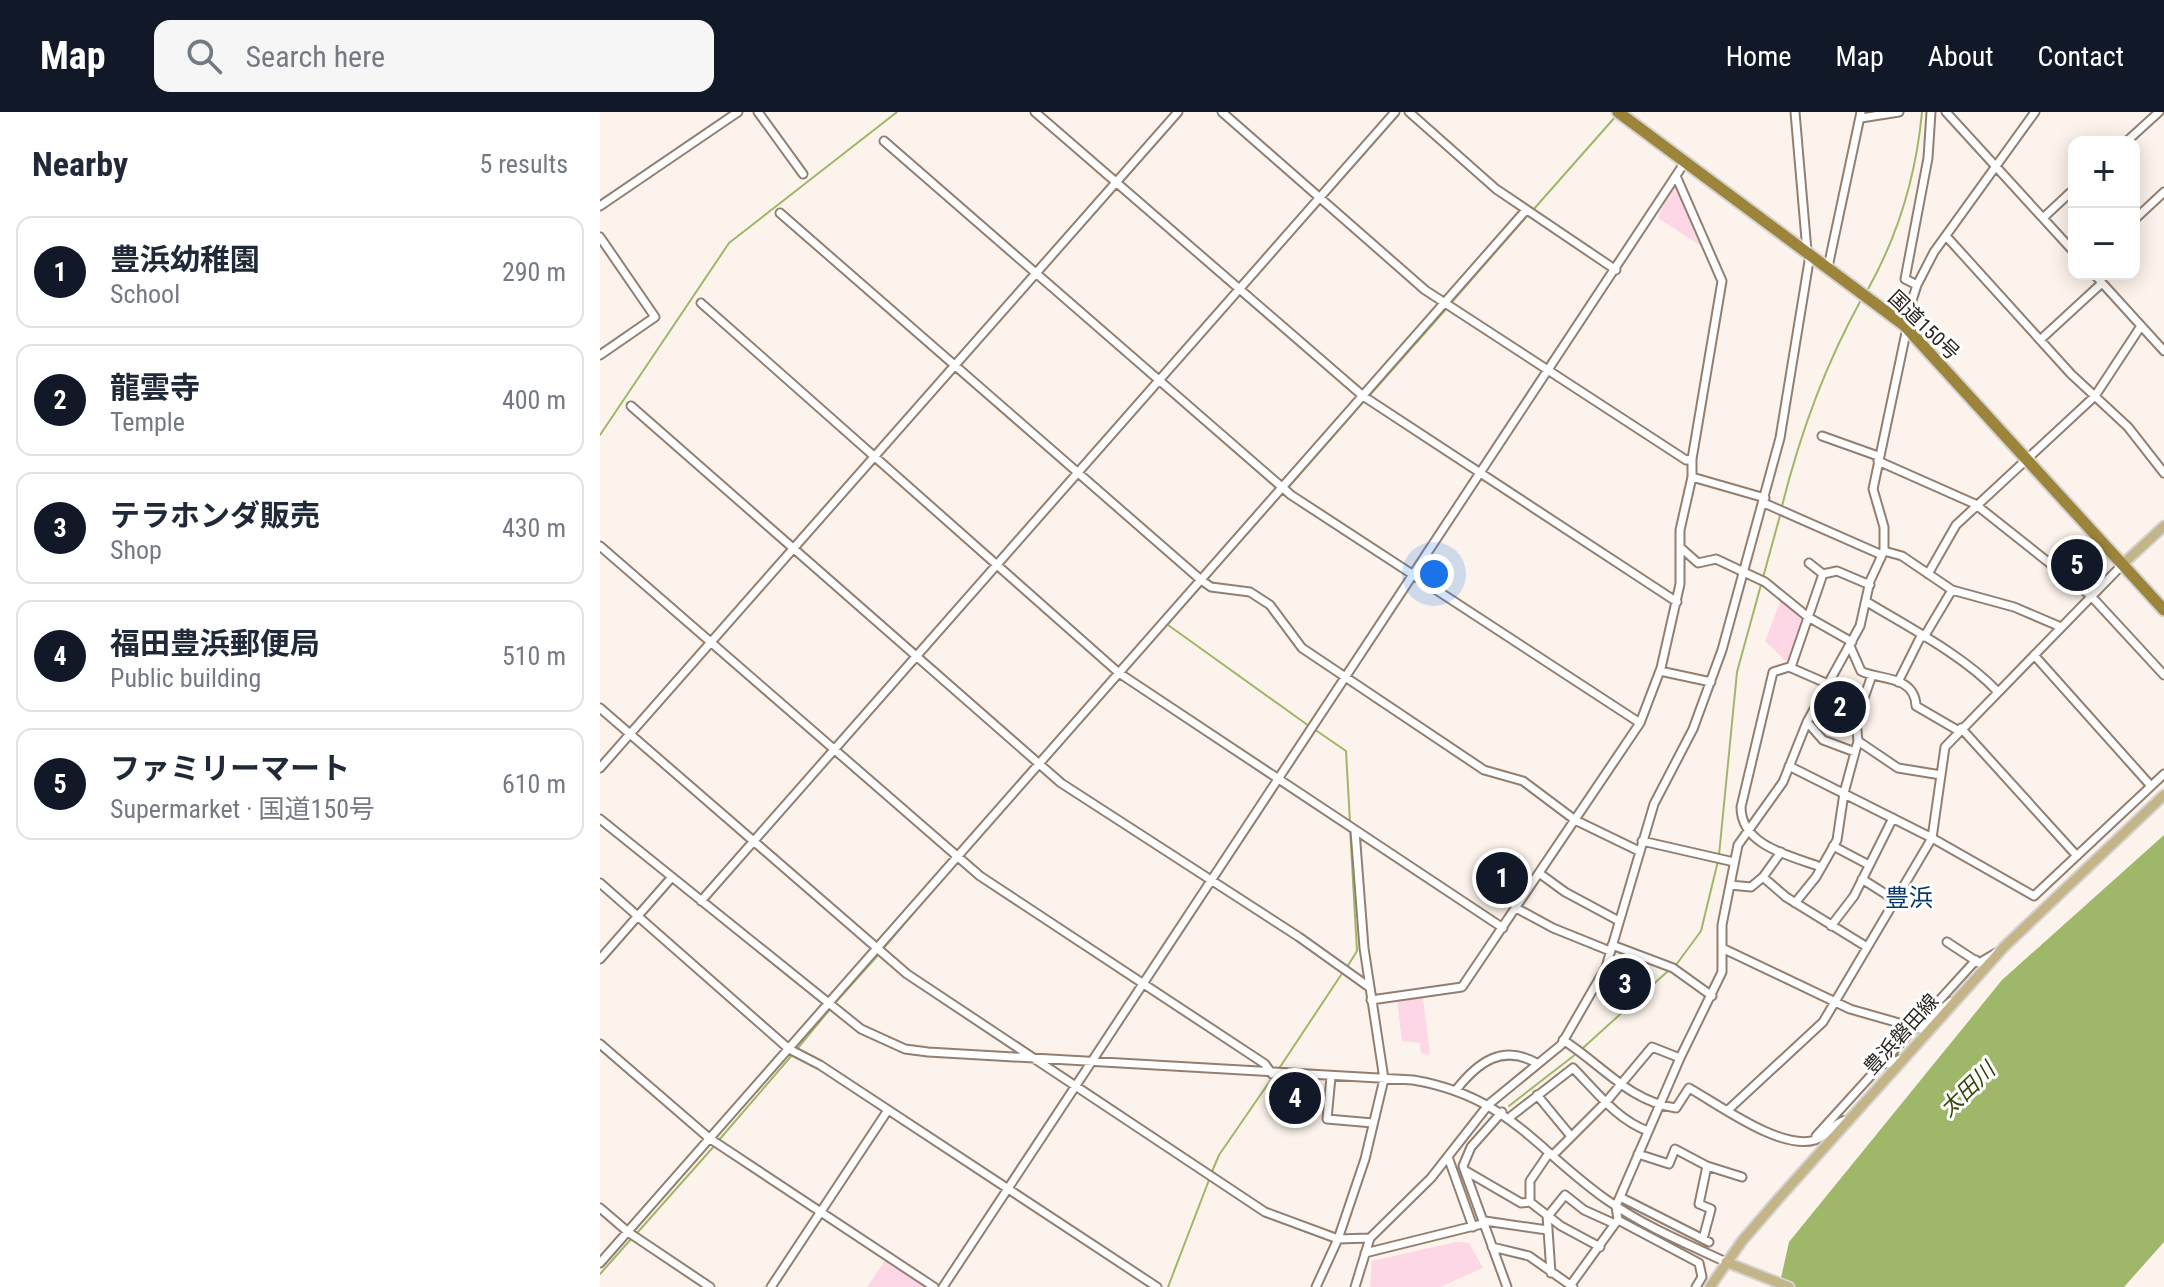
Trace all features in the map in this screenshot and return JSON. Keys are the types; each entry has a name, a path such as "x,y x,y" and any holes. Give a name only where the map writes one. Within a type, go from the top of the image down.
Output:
{"highway":[{"name":"国道150号","path":"1618,112 1906,327 2164,610"}],"main road":[{"path":"2123,564 2164,526"},
{"name":"豊浜磐田線","path":"1710,1287 1726,1262 1847,1120 2004,947 2164,795"},
{"path":"1726,1262 1789,1287"}],"street":[{"path":"600,206 738,112"},
{"path":"758,112 803,174"},
{"path":"1035,112 1363,396 1677,602"},
{"path":"600,768 1178,112"},
{"path":"1222,112 1444,302 1686,460 1692,459"},
{"path":"701,901 1395,112"},
{"path":"1409,112 1496,189 1616,270"},
{"path":"1355,1287 1370,1238 1448,1157 1489,1104 1563,1040 1598,983 1654,804 1693,729 1711,682 1764,500 1795,358 1808,252 1795,112"},
{"path":"1828,267 1861,115 1899,112"},
{"path":"1917,285 1905,279 1928,158 1931,112"},
{"path":"1946,112 2068,245"},
{"path":"1492,1247 1529,1256 1571,1286 1616,1222 1616,1206 1638,1154 1722,972 1722,925 1734,862 1746,830 1783,782 1807,722 1851,644 1883,553 1884,527 1873,497 1878,458 1917,285 1946,236 2035,112"},
{"path":"2133,136 2159,112"},
{"path":"884,141 1038,272 1281,487 1413,577 1640,723"},
{"path":"943,1287 1685,162"},
{"path":"1371,1000 1462,987 1640,723 1660,671 1677,602 1680,530 1692,477 1692,459 1722,281 1676,176"},
{"path":"2140,214 2164,192"},
{"path":"2043,218 2068,195"},
{"path":"600,1263 1526,210"},
{"path":"780,213 1201,580 1211,587 1250,592 1267,603 1302,648 1484,770 1531,786 1575,820 1639,851"},
{"path":"1946,236 2040,340 2128,427 2164,473"},
{"path":"600,237 655,317 600,355"},
{"path":"2099,280 2164,351"},
{"path":"2040,340 2102,283"},
{"path":"701,303 1119,673 1503,928"},
{"path":"1928,574 1948,536 1975,504 2095,396 2141,326"},
{"path":"631,406 1061,783 1299,937 1369,987"},
{"path":"1822,436 1878,458 1975,504 2091,596 2164,675"},
{"path":"1692,477 1764,500 1883,553 1902,556 1952,590 2014,607 2061,627"},
{"path":"600,546 980,876 1265,1064 1272,1074"},
{"path":"1680,547 1698,563 1716,559 1775,588 1808,617 1851,644 1861,671 1872,675 1882,673 1898,682 1913,693 1916,706 1960,730 2077,856"},
{"path":"1809,563 1823,574"},
{"path":"1728,1110 1823,1022 1932,838 1945,747 2123,564"},
{"path":"1823,574 1837,571 1870,585"},
{"path":"1791,667 1823,574"},
{"path":"1898,682 1952,590"},
{"path":"1867,602 1943,652 1973,666 1997,691"},
{"path":"2034,655 2151,786"},
{"path":"1821,867 1781,852 1746,830 1741,822 1741,807 1773,672 1782,666 1791,667 1828,684"},
{"path":"1660,671 1711,682"},
{"path":"1795,903 1837,840 1844,793 1858,741 1856,721 1872,675"},
{"path":"1816,704 1848,722 1856,721"},
{"path":"600,708 907,974 1265,1212 1338,1239 1370,1238"},
{"path":"1807,722 1823,740 1855,752"},
{"path":"1858,741 1898,768 1941,775"},
{"path":"1789,766 1932,838 2034,896 2164,774"},
{"path":"1831,926 1862,879 1893,818"},
{"path":"600,819 861,1029 905,1049 1037,1060 1413,1080 1456,1090 1510,1117 1616,1206 1726,1262"},
{"path":"1316,1287 1338,1239 1384,1079 1369,987 1355,831"},
{"path":"1642,841 1734,862"},
{"path":"1833,846 1869,865"},
{"path":"1730,885 1751,887 1763,877 1781,852"},
{"path":"1539,873 1565,892 1619,921"},
{"path":"600,959 672,877"},
{"path":"1763,877 1795,903 1867,947"},
{"path":"1862,879 1895,900"},
{"path":"600,883 789,1049 820,1065 1157,1287"},
{"path":"1516,908 1553,928 1673,968 1712,996"},
{"path":"1947,942 1981,963 2004,947"},
{"path":"1724,949 1834,1002 1920,1029 1959,997"},
{"path":"1811,1141 1976,960"},
{"path":"1563,1040 1621,1084 1659,1106 1676,1108 1689,1088 1771,1134 1811,1141 1847,1120"},
{"path":"600,1044 709,1138 934,1287"},
{"path":"1530,1202 1530,1181 1551,1154 1606,1102 1652,1047 1680,1058"},
{"path":"1456,1090 1479,1065 1501,1054 1526,1057 1538,1064"},
{"path":"1883,1060 1887,1064 1904,1058"},
{"path":"1510,1117 1573,1068 1633,1126 1648,1131"},
{"path":"1331,1077 1327,1119 1373,1123"},
{"path":"1537,1095 1570,1135"},
{"path":"771,1287 888,1110"},
{"path":"1502,1112 1471,1147 1465,1159 1466,1171 1507,1287"},
{"path":"1638,1154 1669,1164 1675,1149 1707,1166 1742,1177"},
{"path":"1448,1157 1473,1227"},
{"path":"1620,1197 1706,1240 1711,1209 1699,1204 1707,1166"},
{"path":"1466,1171 1521,1203 1530,1202 1600,1247"},
{"path":"1551,1273 1548,1215 1565,1195 1699,1263 1702,1277 1696,1287"},
{"path":"600,1208 628,1232 710,1287"},
{"path":"1365,1253 1485,1222 1547,1230"}],"shaded area":[{"path":"1676,176 1710,252 1658,218"},
{"path":"1782,597 1806,617 1789,664 1765,641"},
{"path":"1423,998 1430,1055 1421,1053 1420,1043 1402,1041 1397,999"},
{"path":"1456,1242 1469,1243 1483,1268 1440,1287 1370,1287 1372,1261"},
{"path":"886,1259 928,1287 867,1287"}],"water":[{"name":"太田川","path":"2164,835 2164,1242 2124,1287 1779,1287 1789,1242 2002,980"}],"waterway":[{"path":"600,435 729,243 897,112"},
{"path":"1867,291 1888,248 1904,204 1922,112"},
{"path":"1533,210 1616,116"},
{"path":"1451,303 1528,215"},
{"path":"1782,506 1815,400 1861,300"},
{"path":"1369,396 1447,308"},
{"path":"1287,489 1364,401"},
{"path":"1207,579 1282,494"},
{"path":"1719,855 1737,672 1781,512"},
{"path":"1130,666 1203,584"},
{"path":"1168,625 1309,726"},
{"path":"1043,765 1121,676"},
{"path":"1314,729 1346,751 1350,822"},
{"path":"1347,967 1357,951 1350,828"},
{"path":"1676,965 1701,931 1718,861"},
{"path":"883,949 928,896"},
{"path":"835,1003 879,954"},
{"path":"1584,1047 1668,971"},
{"path":"1278,1070 1343,972"},
{"path":"797,1049 831,1008"},
{"path":"719,1140 793,1054"},
{"path":"1509,1106 1576,1054"},
{"path":"1211,1174 1219,1155 1272,1078"},
{"path":"637,1233 715,1145"},
{"path":"1168,1287 1209,1180"},
{"path":"600,1274 632,1238"}],"place":[{"name":"ファミリーマート","path":"2077,565"},
{"name":"龍雲寺","path":"1840,707"},
{"name":"豊浜幼稚園","path":"1502,878"},
{"name":"テラホンダ販売","path":"1625,984"},
{"name":"福田豊浜郵便局","path":"1295,1098"}],"district":[{"name":"豊浜","path":"1909,898"}]}
